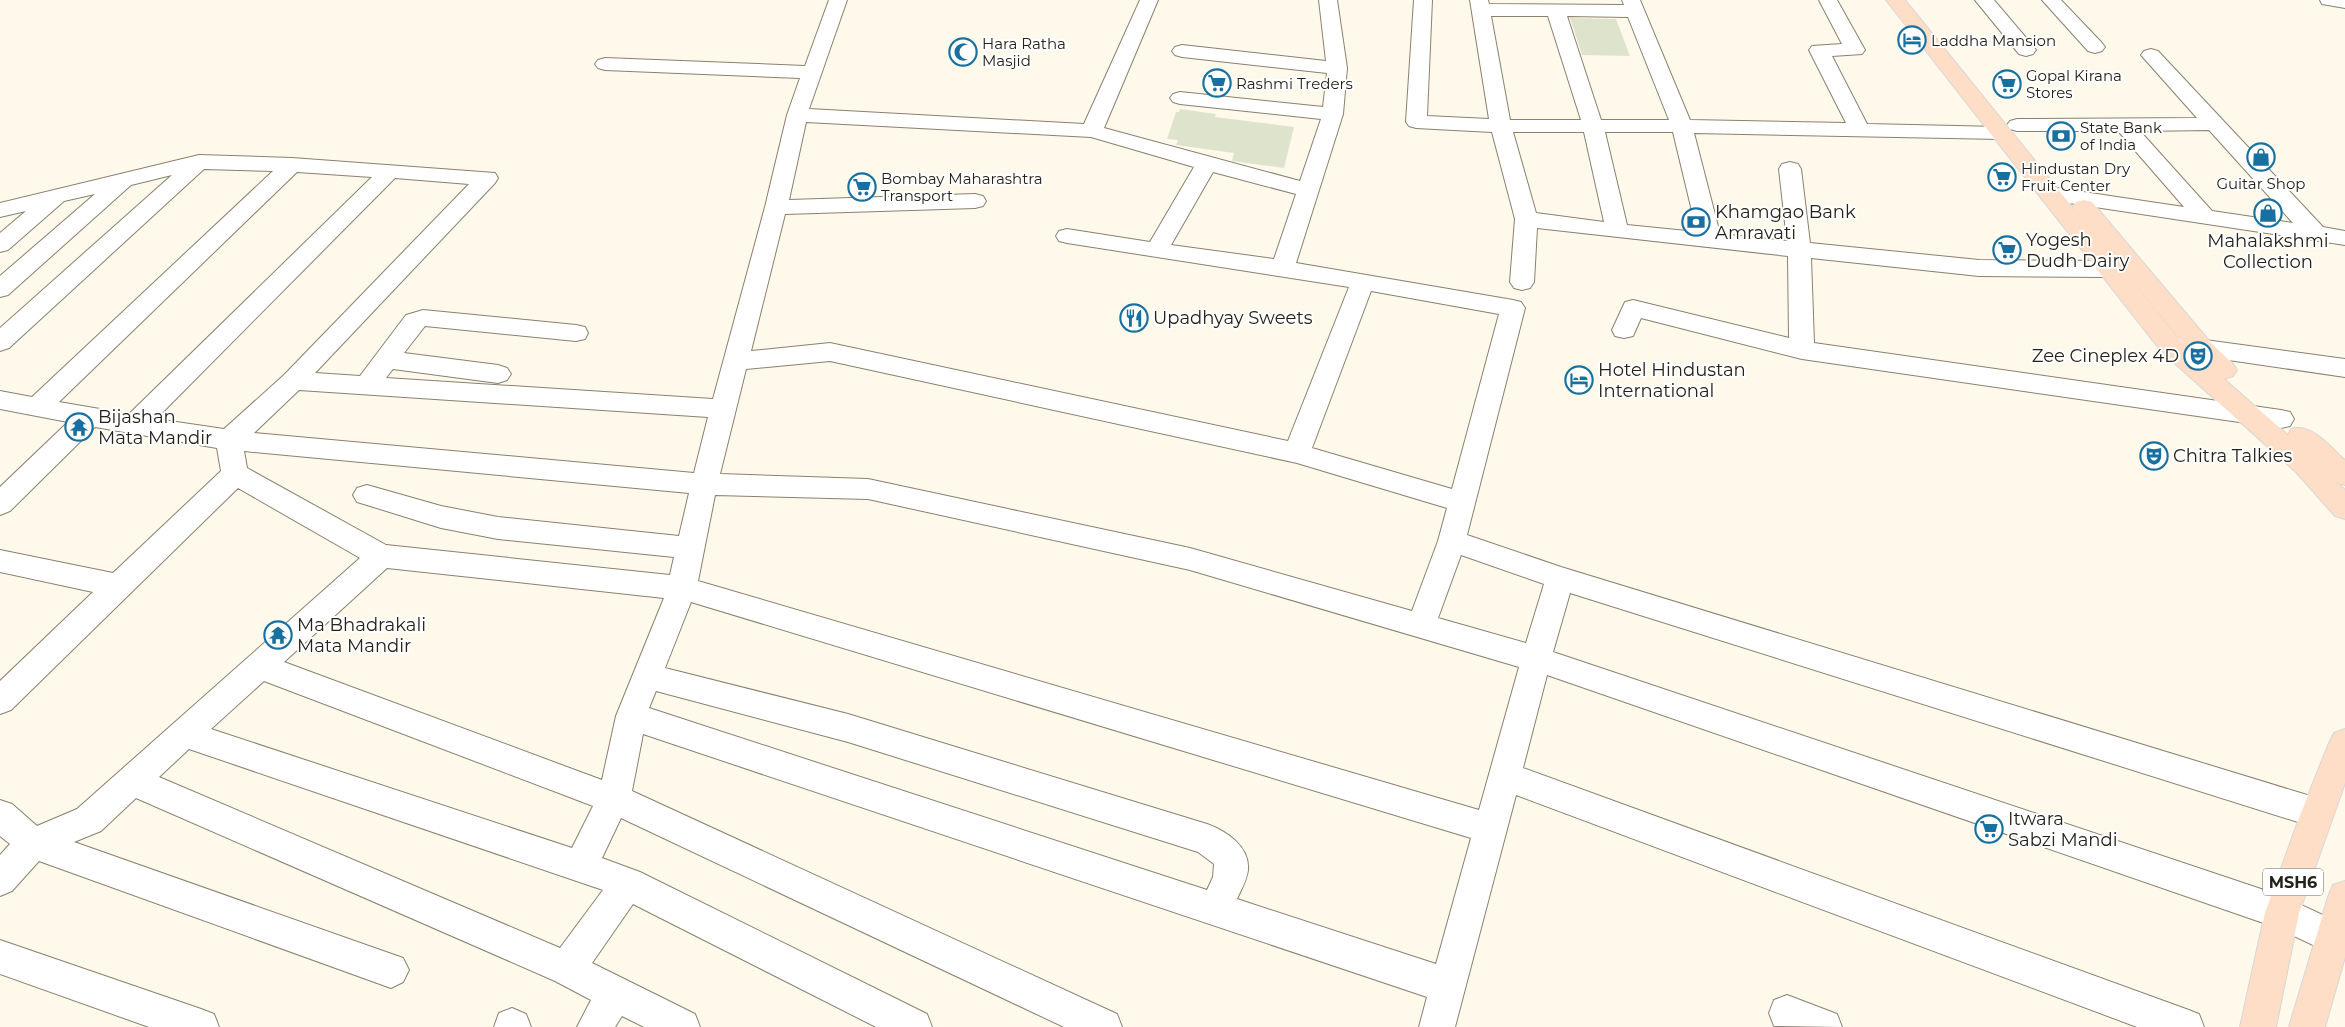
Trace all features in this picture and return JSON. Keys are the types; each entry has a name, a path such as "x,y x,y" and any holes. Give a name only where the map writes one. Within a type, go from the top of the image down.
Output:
{"main road":[{"path":"1896,0 2009,129 2076,198 2202,349 2345,475"},
{"path":"1917,0 2009,129 2050,194 2170,345 2305,465 2345,508"},
{"name":"MSH6","path":"2258,1027 2282,913 2317,813 2345,743"},
{"name":"MSH6","path":"2307,1027 2345,897"}],"street":[{"path":"580,866 614,799 631,716 682,588 722,409 776,207 797,115 838,0"},
{"path":"1092,131 1149,0"},
{"path":"1283,268 1333,114 1338,68 1328,0"},
{"path":"1423,0 1416,122 1501,126 1682,126 1860,131 2009,129 2123,124 2214,124"},
{"path":"1828,0 1855,50 1819,50 1860,131"},
{"path":"1984,0 2026,50"},
{"path":"2051,0 2095,47"},
{"path":"2329,0 2345,2"},
{"path":"1522,282 1526,220 1501,126 1480,5 1556,10 1633,6 1682,126 1710,240"},
{"path":"1556,10 1593,126 1617,231"},
{"path":"1182,52 1338,68"},
{"path":"2151,55 2316,234"},
{"path":"605,64 812,72"},
{"path":"1180,98 1333,114"},
{"path":"797,115 1092,131 1309,190"},
{"path":"2123,124 2205,217"},
{"path":"0,342 200,162"},
{"path":"0,210 200,162 292,164 487,178 293,381 229,440"},
{"path":"37,407 292,164"},
{"path":"1156,251 1208,164"},
{"path":"1790,169 1799,248 1802,350"},
{"path":"134,425 389,172"},
{"path":"0,290 125,179"},
{"path":"2050,194 2345,238"},
{"path":"0,246 58,196"},
{"path":"776,207 975,201"},
{"path":"1526,220 1979,268 2109,269"},
{"path":"1067,236 1156,251 1283,268 1513,308 1452,541 1421,626"},
{"path":"1297,453 1363,282"},
{"path":"1624,330 1633,308 1802,350 2281,419"},
{"path":"366,386 415,321 423,318 576,333"},
{"path":"2170,345 2345,368"},
{"path":"735,361 830,352 1297,453 1462,502"},
{"path":"387,359 498,374"},
{"path":"293,381 722,409"},
{"path":"0,400 134,425 229,440 704,484 868,489 1190,559 1536,659 2282,913 2332,937"},
{"path":"0,504 90,417"},
{"path":"229,440 236,474 381,556 682,588 1490,828"},
{"path":"0,701 236,474"},
{"path":"367,495 441,517 498,528 690,548"},
{"path":"1452,541 1560,578 2317,813"},
{"path":"0,880 33,843 89,820 381,556"},
{"path":"0,561 118,586"},
{"path":"1437,1027 1536,659 1560,578"},
{"path":"260,666 614,799 1104,1027"},
{"path":"646,676 848,728 1207,839 1222,847 1231,858 1232,870 1216,909"},
{"path":"631,716 1449,986"},
{"path":"185,734 580,866 628,884 914,1027"},
{"path":"1504,776 2186,1027"},
{"path":"133,781 568,969 682,1027"},
{"path":"0,815 33,843 390,970"},
{"path":"568,969 628,884"},
{"path":"0,956 201,1027"},
{"path":"595,1027 615,993"},
{"path":"1787,1013 1824,1027"}],"building":[{"path":"1570,18 1616,19 1630,56 1582,55"},
{"path":"1180,109 1216,114 1215,117 1294,127 1284,168 1232,161 1234,153 1176,145 1178,140 1167,139 1176,112 1179,112"}],"place":[{"name":"Laddha Mansion","path":"1912,40"},
{"name":"Hara Ratha Masjid","path":"963,52"},
{"name":"Rashmi Treders","path":"1217,83"},
{"name":"Gopal Kirana Stores","path":"2007,84"},
{"name":"State Bank of India","path":"2061,136"},
{"name":"Guitar Shop","path":"2261,157"},
{"name":"Hindustan Dry Fruit Center","path":"2002,177"},
{"name":"Bombay Maharashtra Transport","path":"862,187"},
{"name":"Mahalakshmi Collection","path":"2268,213"},
{"name":"Khamgao Bank Amravati","path":"1696,222"},
{"name":"Yogesh Dudh Dairy","path":"2007,250"},
{"name":"Upadhyay Sweets","path":"1134,318"},
{"name":"Zee Cineplex 4D","path":"2198,356"},
{"name":"Hotel Hindustan International","path":"1579,380"},
{"name":"Bijashan Mata Mandir","path":"79,427"},
{"name":"Chitra Talkies","path":"2154,456"},
{"name":"Ma Bhadrakali Mata Mandir","path":"278,635"},
{"name":"Itwara Sabzi Mandi","path":"1989,829"}]}
